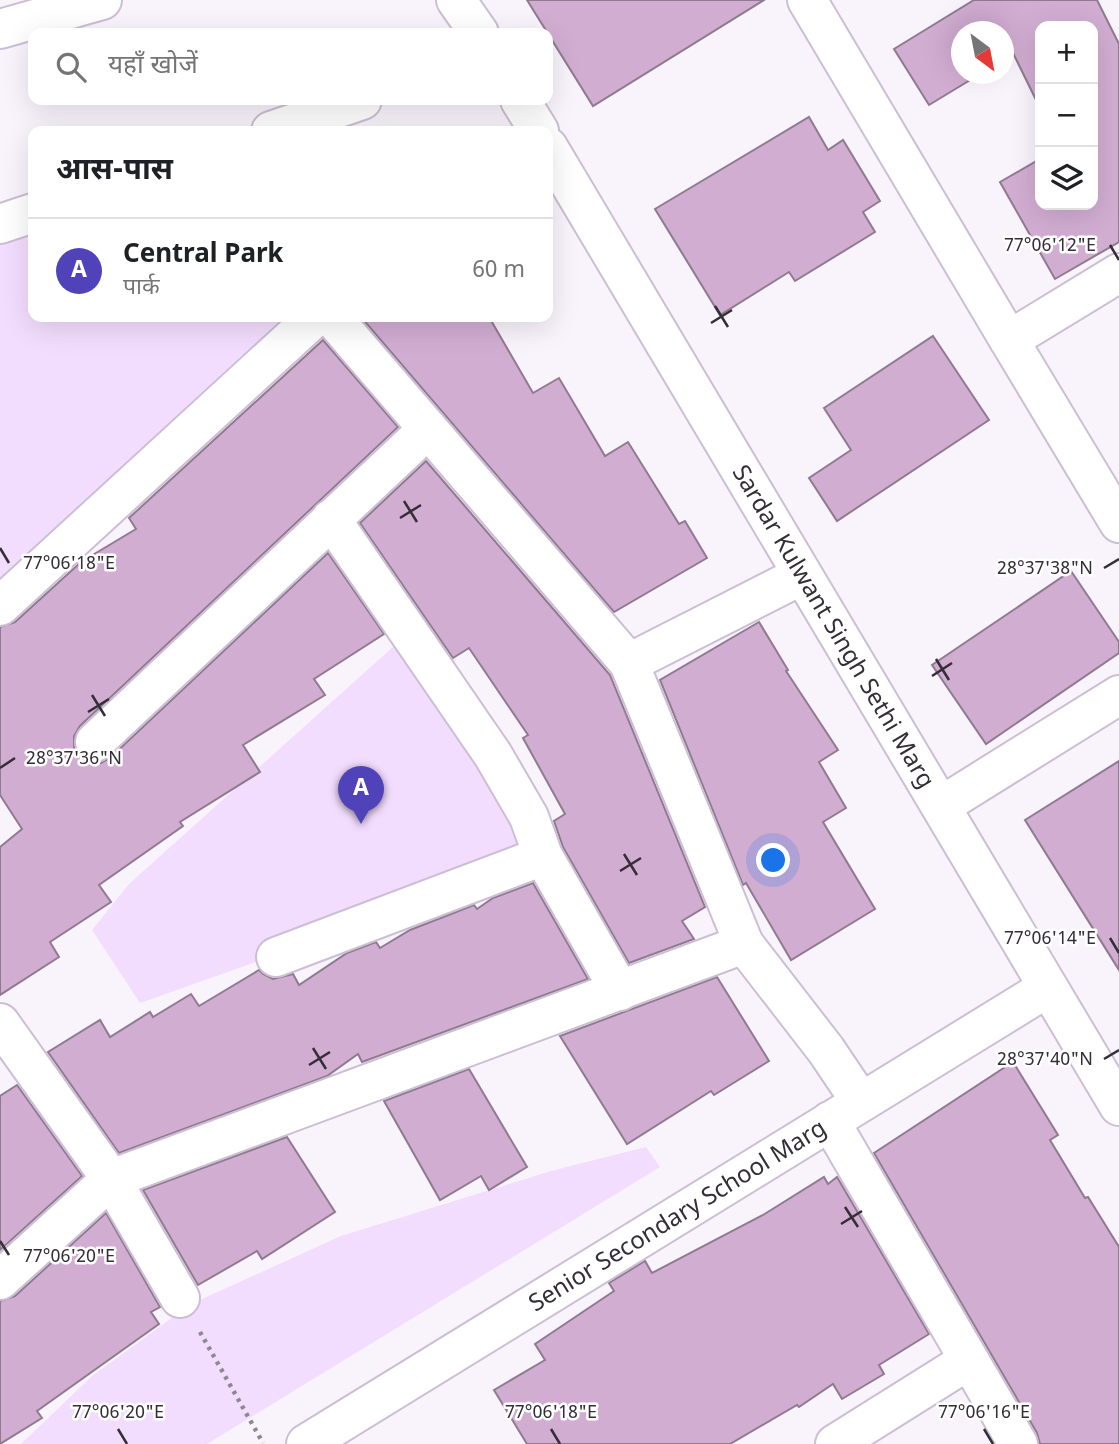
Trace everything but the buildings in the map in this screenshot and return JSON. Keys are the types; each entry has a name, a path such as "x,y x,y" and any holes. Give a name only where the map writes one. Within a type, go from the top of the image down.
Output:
{"street":[{"path":"0,29 102,0"},
{"path":"456,0 476,28"},
{"path":"807,0 1119,523"},
{"path":"286,126 347,105"},
{"path":"523,105 536,126"},
{"name":"Sardar Kulwant Singh Sethi Marg","path":"553,154 1119,1106"},
{"path":"0,224 28,215"},
{"path":"1009,340 1119,273"},
{"path":"0,606 310,322"},
{"path":"336,322 629,663 744,944 826,1049 845,1112 969,1360 1018,1444"},
{"path":"95,742 428,429"},
{"path":"331,519 493,755 528,817 543,856 620,990"},
{"path":"629,663 802,575"},
{"path":"941,806 1119,695"},
{"path":"276,957 543,856"},
{"path":"0,1280 111,1179 744,944"},
{"name":"Senior Secondary School Marg","path":"306,1444 1047,988"},
{"path":"2,1030 111,1179 180,1298"},
{"path":"835,1444 969,1360"}],"path":[{"path":"180,1298 263,1444"}],"shaded area":[{"path":"28,216 28,322 287,322 0,618 0,225"},
{"path":"394,646 449,695 533,852 315,941 140,1003 92,930 129,884"},
{"path":"646,1147 660,1167 207,1444 21,1444 92,1376 191,1304 341,1236 551,1171"}],"place":[{"name":"Central Park","path":"361,824"}]}
